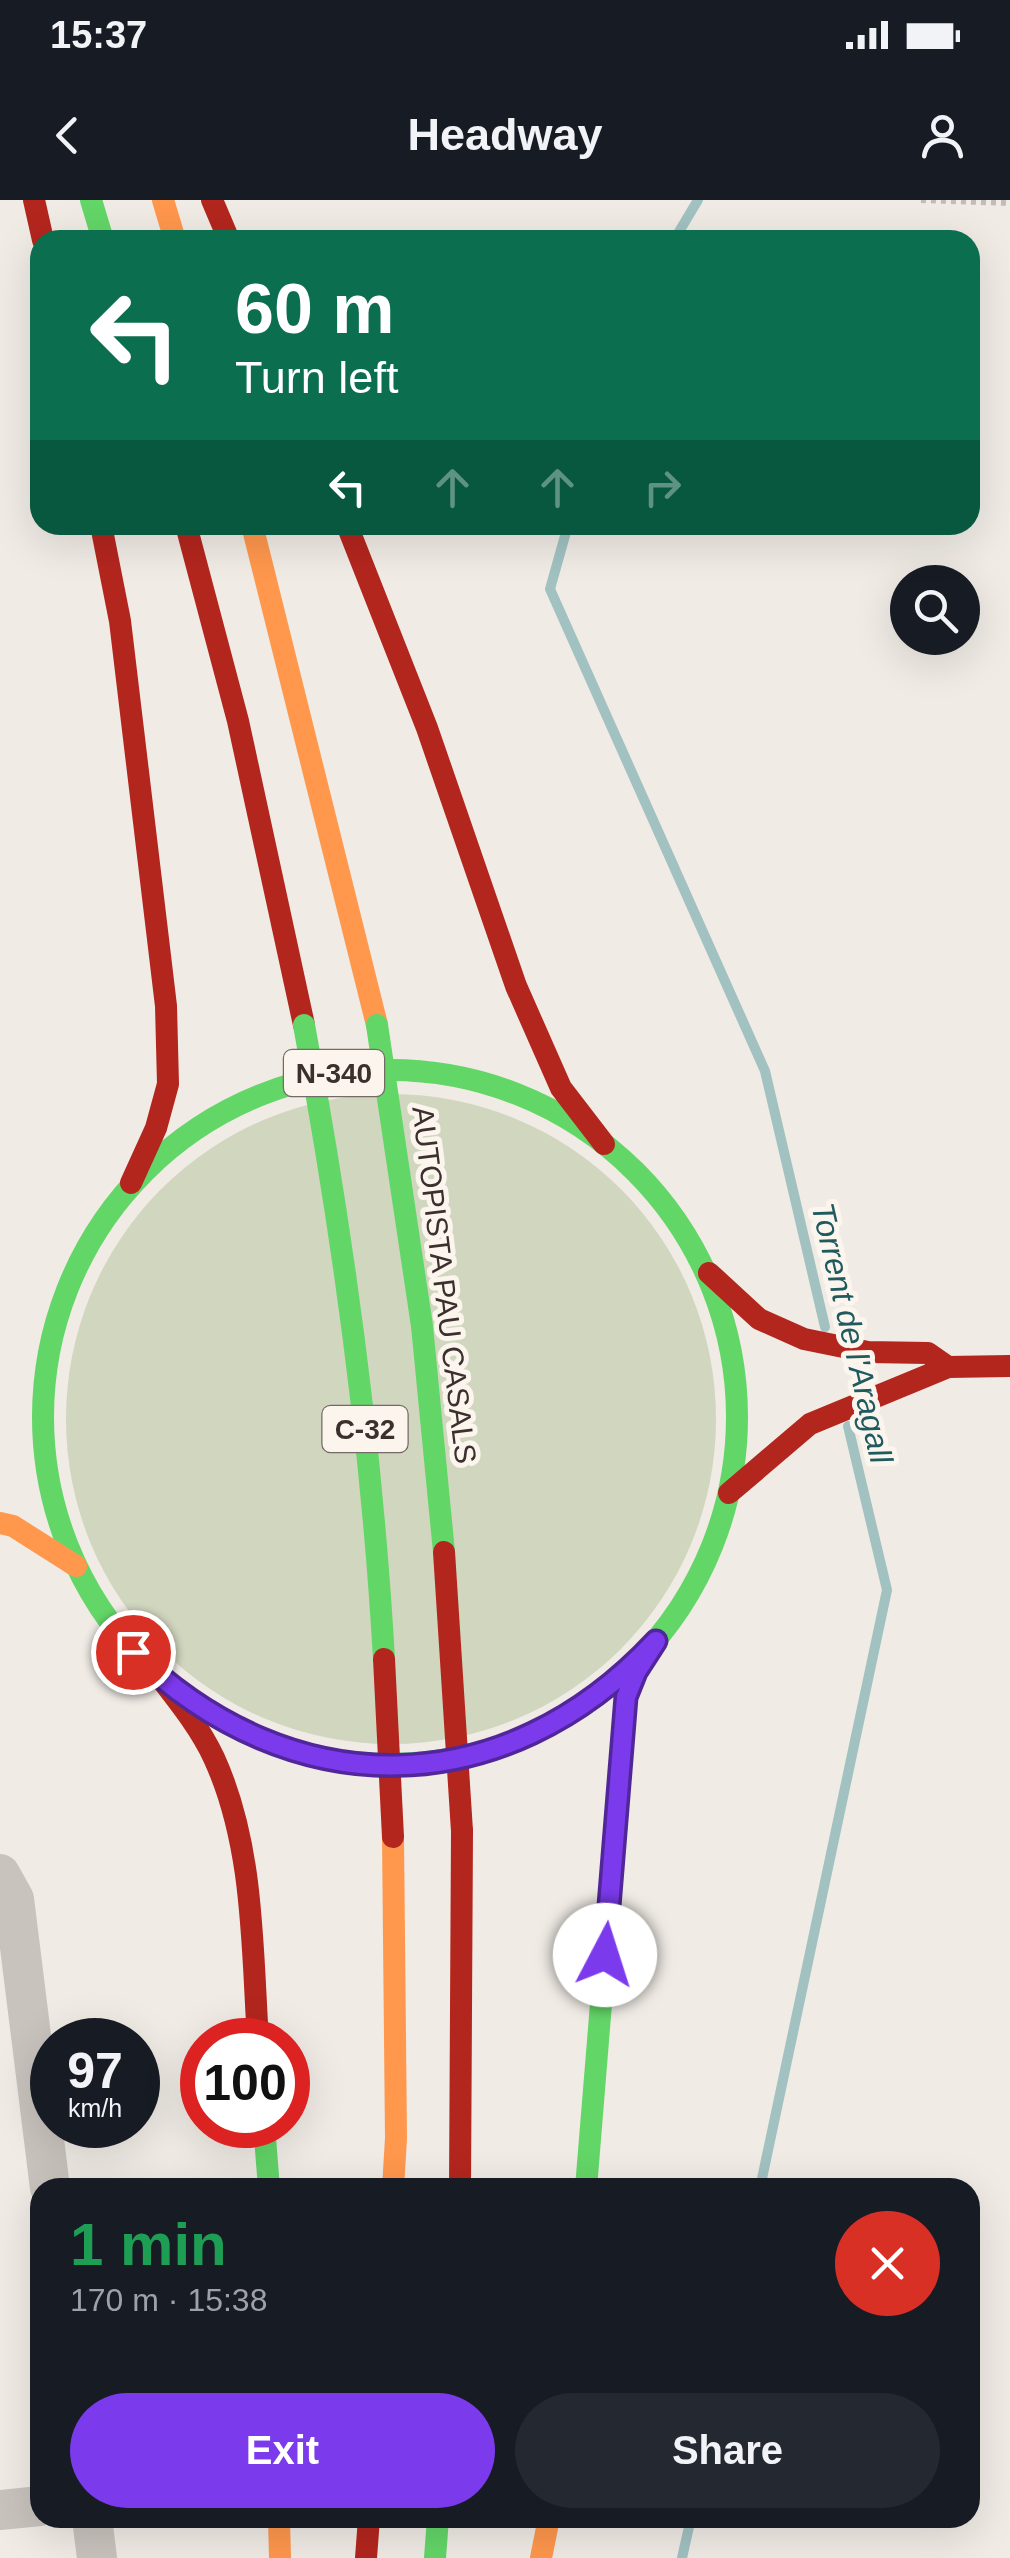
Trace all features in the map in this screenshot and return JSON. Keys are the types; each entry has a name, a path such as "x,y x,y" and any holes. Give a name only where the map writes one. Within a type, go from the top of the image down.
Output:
{"main road":[{"path":"34,200 40,230"},
{"path":"91,200 100,230"},
{"path":"164,200 172,230"},
{"path":"212,200 225,230"},
{"path":"102,535 120,621 166,1006 168,1084 156,1128 131,1183"},
{"name":"C-32","path":"189,535 238,721 304,1025 332,1160 355,1330 381,1584 393,1837 393,2178"},
{"name":"AUTOPISTA PAU CASALS","path":"255,535 377,1024 401,1157 437,1448 462,1831 460,2178"},
{"path":"352,535 427,728 516,986 561,1088 604,1144"},
{"name":"N-340","path":"368,1070 431,1071 478,1080 551,1110 604,1144 662,1201 704,1270 729,1341 735,1379 735,1456 729,1493 689,1596 656,1641 628,1672 594,1699 519,1741 464,1757 393,1766 308,1755 267,1742 191,1702 158,1676 112,1624 76,1566 61,1530 44,1454 44,1376 54,1324 72,1273 98,1226 131,1183 165,1150 245,1100 290,1083 368,1070"},
{"name":"N-340","path":"704,1270 759,1318 804,1339 868,1352 928,1353 948,1367"},
{"name":"N-340","path":"729,1493 810,1424 948,1367 1010,1366"},
{"path":"976,1367 1010,1384"},
{"path":"13,1398 44,1376"},
{"name":"N-340","path":"0,1522 76,1566"},
{"path":"587,2178 626,1697 656,1641"},
{"path":"158,1676 184,1704 204,1736 238,1822 256,2018"},
{"path":"266,2148 268,2178"},
{"path":"280,2528 280,2558"},
{"path":"366,2558 369,2528"},
{"path":"435,2558 437,2528"},
{"path":"541,2558 546,2528"}],"street":[{"path":"0,1874 14,1899 49,2178"},
{"path":"0,2510 30,2507"},
{"path":"93,2528 97,2558"}],"path":[{"path":"921,200 1010,203"}],"green space":[{"path":"391,1094 454,1100 515,1119 572,1149 621,1189 661,1238 691,1295 710,1356 716,1419 710,1482 691,1543 661,1600 621,1649 572,1689 515,1719 454,1738 391,1744 328,1738 267,1719 210,1689 161,1649 121,1600 91,1543 72,1482 66,1419 72,1356 91,1295 121,1238 161,1189 210,1149 267,1119 328,1100"}],"waterway":[{"name":"Torrent de l'Aragall","path":"680,230 698,200"},
{"name":"Torrent de l'Aragall","path":"565,535 550,589 765,1071 825,1327"},
{"name":"Torrent de l'Aragall","path":"762,2178 887,1590 848,1426"},
{"name":"Torrent de l'Aragall","path":"682,2558 689,2528"}],"traffic: fast":[{"path":"91,200 100,230"},
{"path":"304,1025 354,1341 384,1659"},
{"path":"377,1025 422,1326 444,1552"},
{"path":"390,1070 458,1076 523,1096 583,1128 636,1171 679,1224 711,1284 731,1349 737,1417 731,1485 711,1550 679,1610 636,1663 583,1706 523,1738 458,1758 390,1764 322,1758 257,1738 197,1706 144,1663 101,1610 69,1550 49,1485 43,1417 49,1349 69,1284 101,1224 144,1171 197,1128 257,1096 322,1076 390,1070"},
{"path":"587,2178 626,1697 636,1672 657,1641"},
{"path":"266,2148 268,2178"},
{"path":"435,2558 437,2528"}],"traffic: slow":[{"path":"163,200 172,230"},
{"path":"254,535 377,1025"},
{"path":"0,1523 13,1526 76,1566"},
{"path":"393,1837 394,2178"},
{"path":"279,2528 280,2558"},
{"path":"541,2558 547,2528"}],"traffic: jam":[{"path":"34,200 41,230"},
{"path":"212,200 225,230"},
{"path":"103,535 120,621 166,1006 168,1084 156,1128 131,1183"},
{"path":"189,535 238,721 304,1025"},
{"path":"351,535 427,728 516,986 561,1088 604,1144"},
{"path":"709,1273 759,1319 804,1339 868,1352 928,1353 948,1367"},
{"path":"729,1493 810,1424 948,1367 1010,1366"},
{"path":"444,1552 462,1831"},
{"path":"384,1659 393,1837"},
{"path":"158,1675 189,1715 214,1758 227,1791 249,1897 257,2018"},
{"path":"460,2178 462,1831"},
{"path":"366,2558 368,2528"}],"route":[{"path":"133,1652 191,1702 267,1742 308,1755 393,1766 478,1754 519,1741 594,1699 628,1672 656,1641 626,1697 605,1955"}]}
